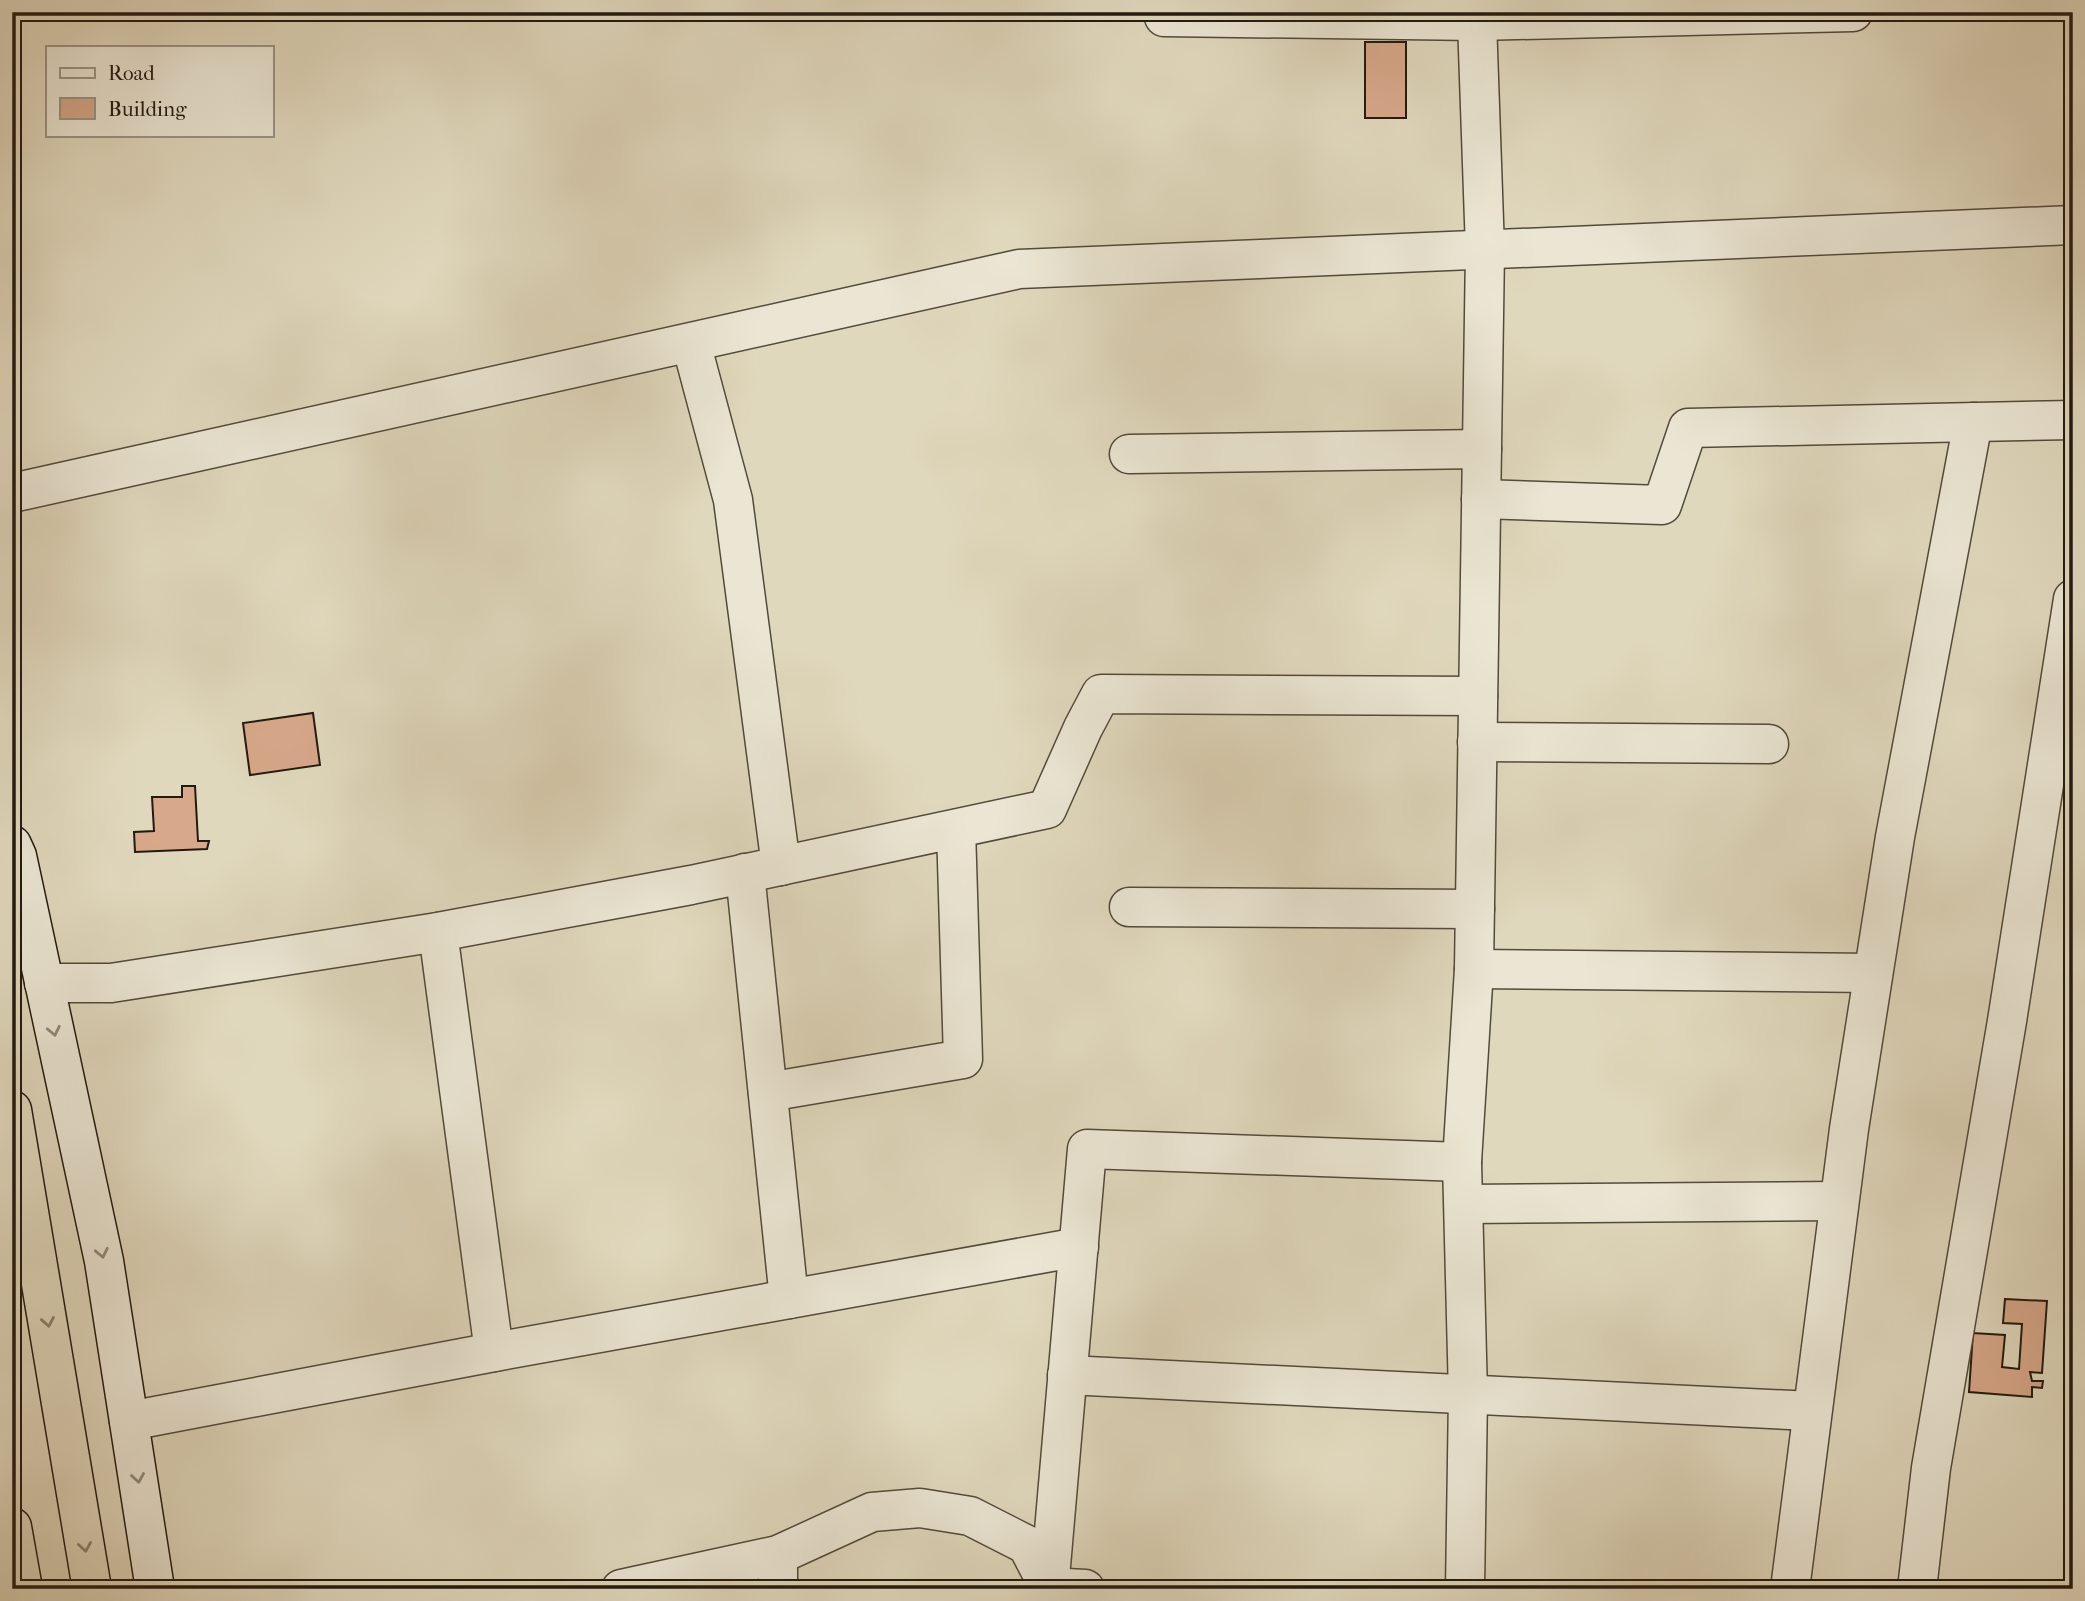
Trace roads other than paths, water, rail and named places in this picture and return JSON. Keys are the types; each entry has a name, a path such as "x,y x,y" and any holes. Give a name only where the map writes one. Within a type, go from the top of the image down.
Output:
{"highway":[{"path":"12,1110 92,1589"},
{"path":"12,1527 23,1589"}],"street":[{"path":"1164,18 1477,21 1853,12"},
{"path":"1465,1589 1468,1395 1462,1162 1474,969 1485,250 1477,21"},
{"path":"12,493 1019,269 2073,225"},
{"path":"691,343 733,500 763,870 768,1092 789,1298"},
{"path":"1481,499 1662,505 1688,428 2073,420"},
{"path":"1790,1589 1839,1201 1873,972 1895,837 1973,422"},
{"path":"1129,454 1482,449"},
{"path":"1917,1589 1930,1468 2007,1021 2058,794 2073,599"},
{"path":"44,983 111,983 438,932 763,870 1047,810 1101,694 1478,696"},
{"path":"1477,742 1769,744"},
{"path":"768,1092 962,1059 956,828"},
{"path":"12,845 104,1261 155,1589"},
{"path":"1129,907 1475,909"},
{"path":"438,932 494,1352"},
{"path":"1474,969 1873,972"},
{"path":"1061,1588 1067,1375 1087,1149 1462,1162"},
{"path":"1465,1204 1839,1201"},
{"path":"129,1421 494,1352 1079,1247"},
{"path":"1067,1375 1812,1411"},
{"path":"621,1589 778,1572 872,1512 920,1508 970,1516 1027,1545 1061,1588"}]}
